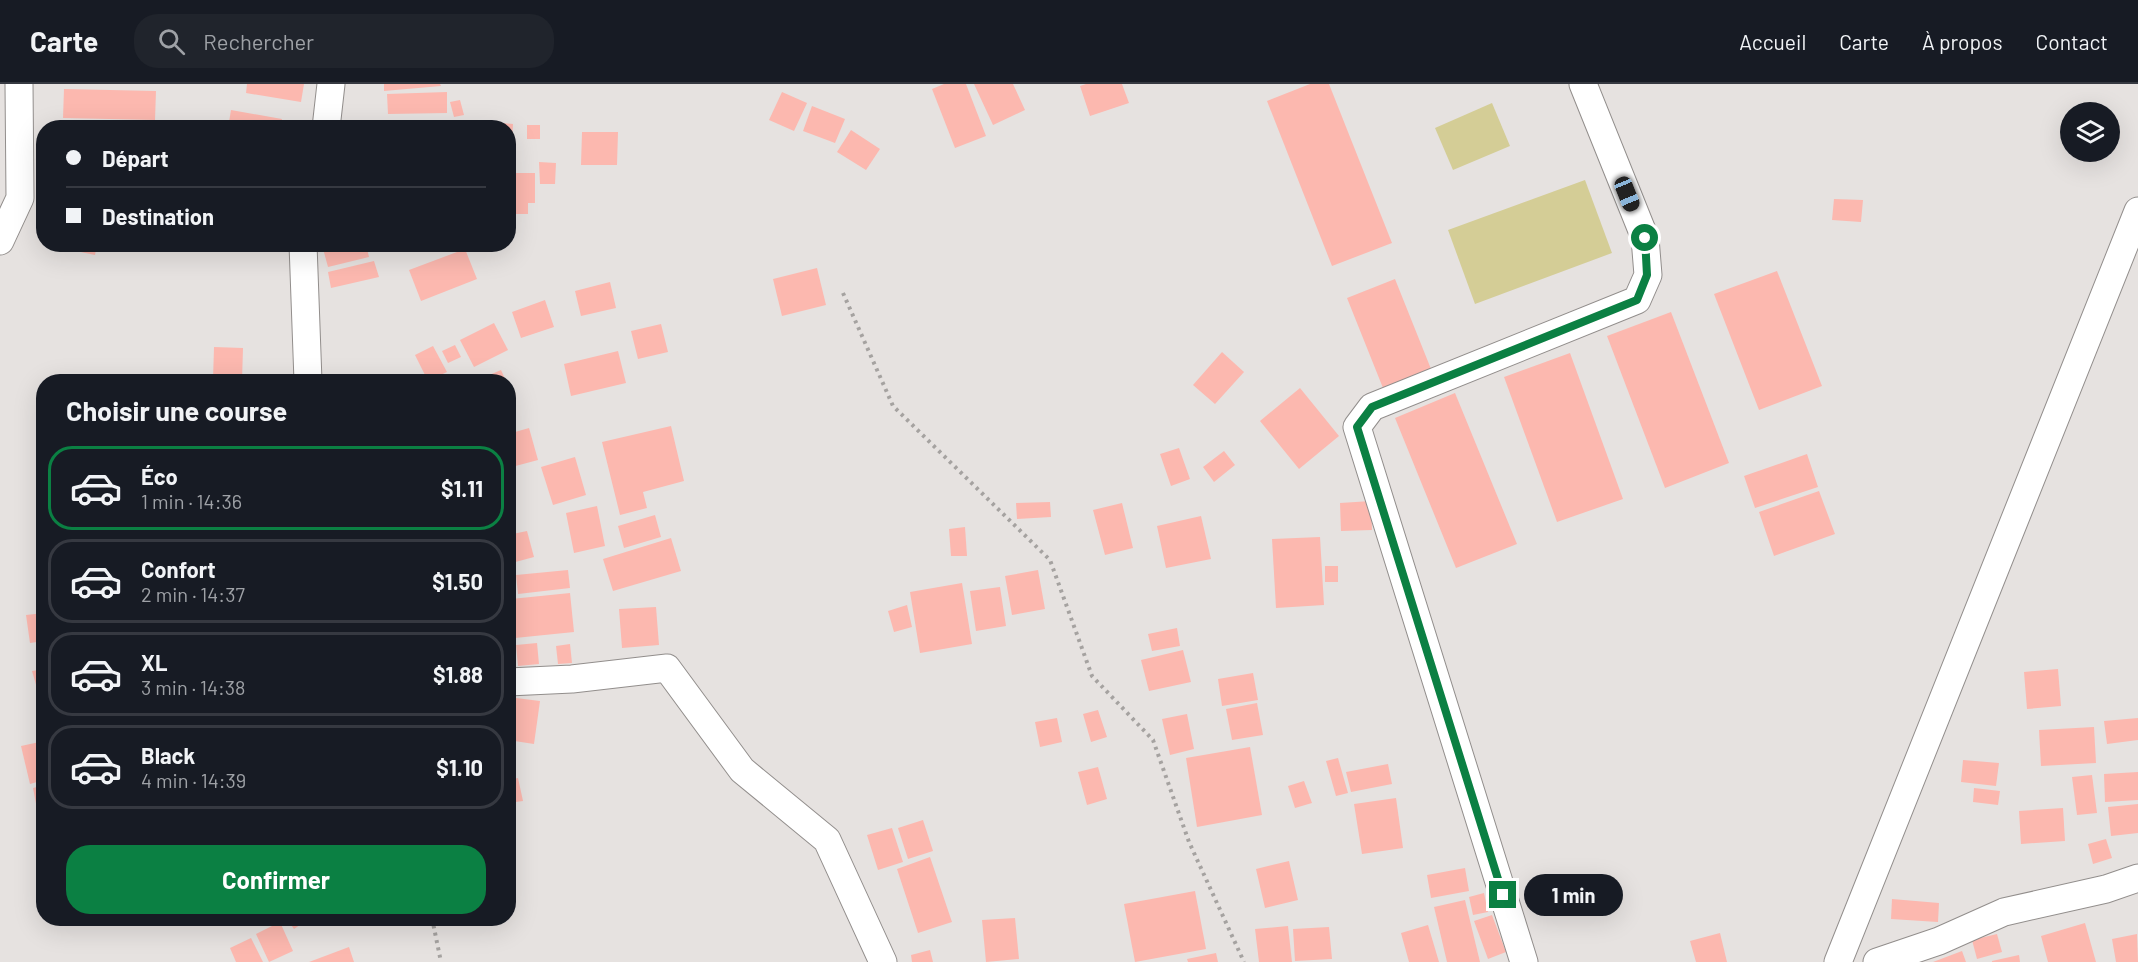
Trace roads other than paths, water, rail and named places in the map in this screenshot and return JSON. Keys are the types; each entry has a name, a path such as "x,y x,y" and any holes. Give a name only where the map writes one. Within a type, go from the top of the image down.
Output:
{"street":[{"path":"0,241 20,198 20,84"},
{"path":"327,120 331,84"},
{"path":"1524,962 1357,427 1372,407 1637,300 1647,275 1645,238 1583,84"},
{"path":"1838,962 2138,211"},
{"path":"303,252 308,374"},
{"path":"516,682 572,679 667,668 742,770 827,840 883,962"},
{"path":"1876,962 1939,941 2004,912 2106,889 2138,878"}]}
